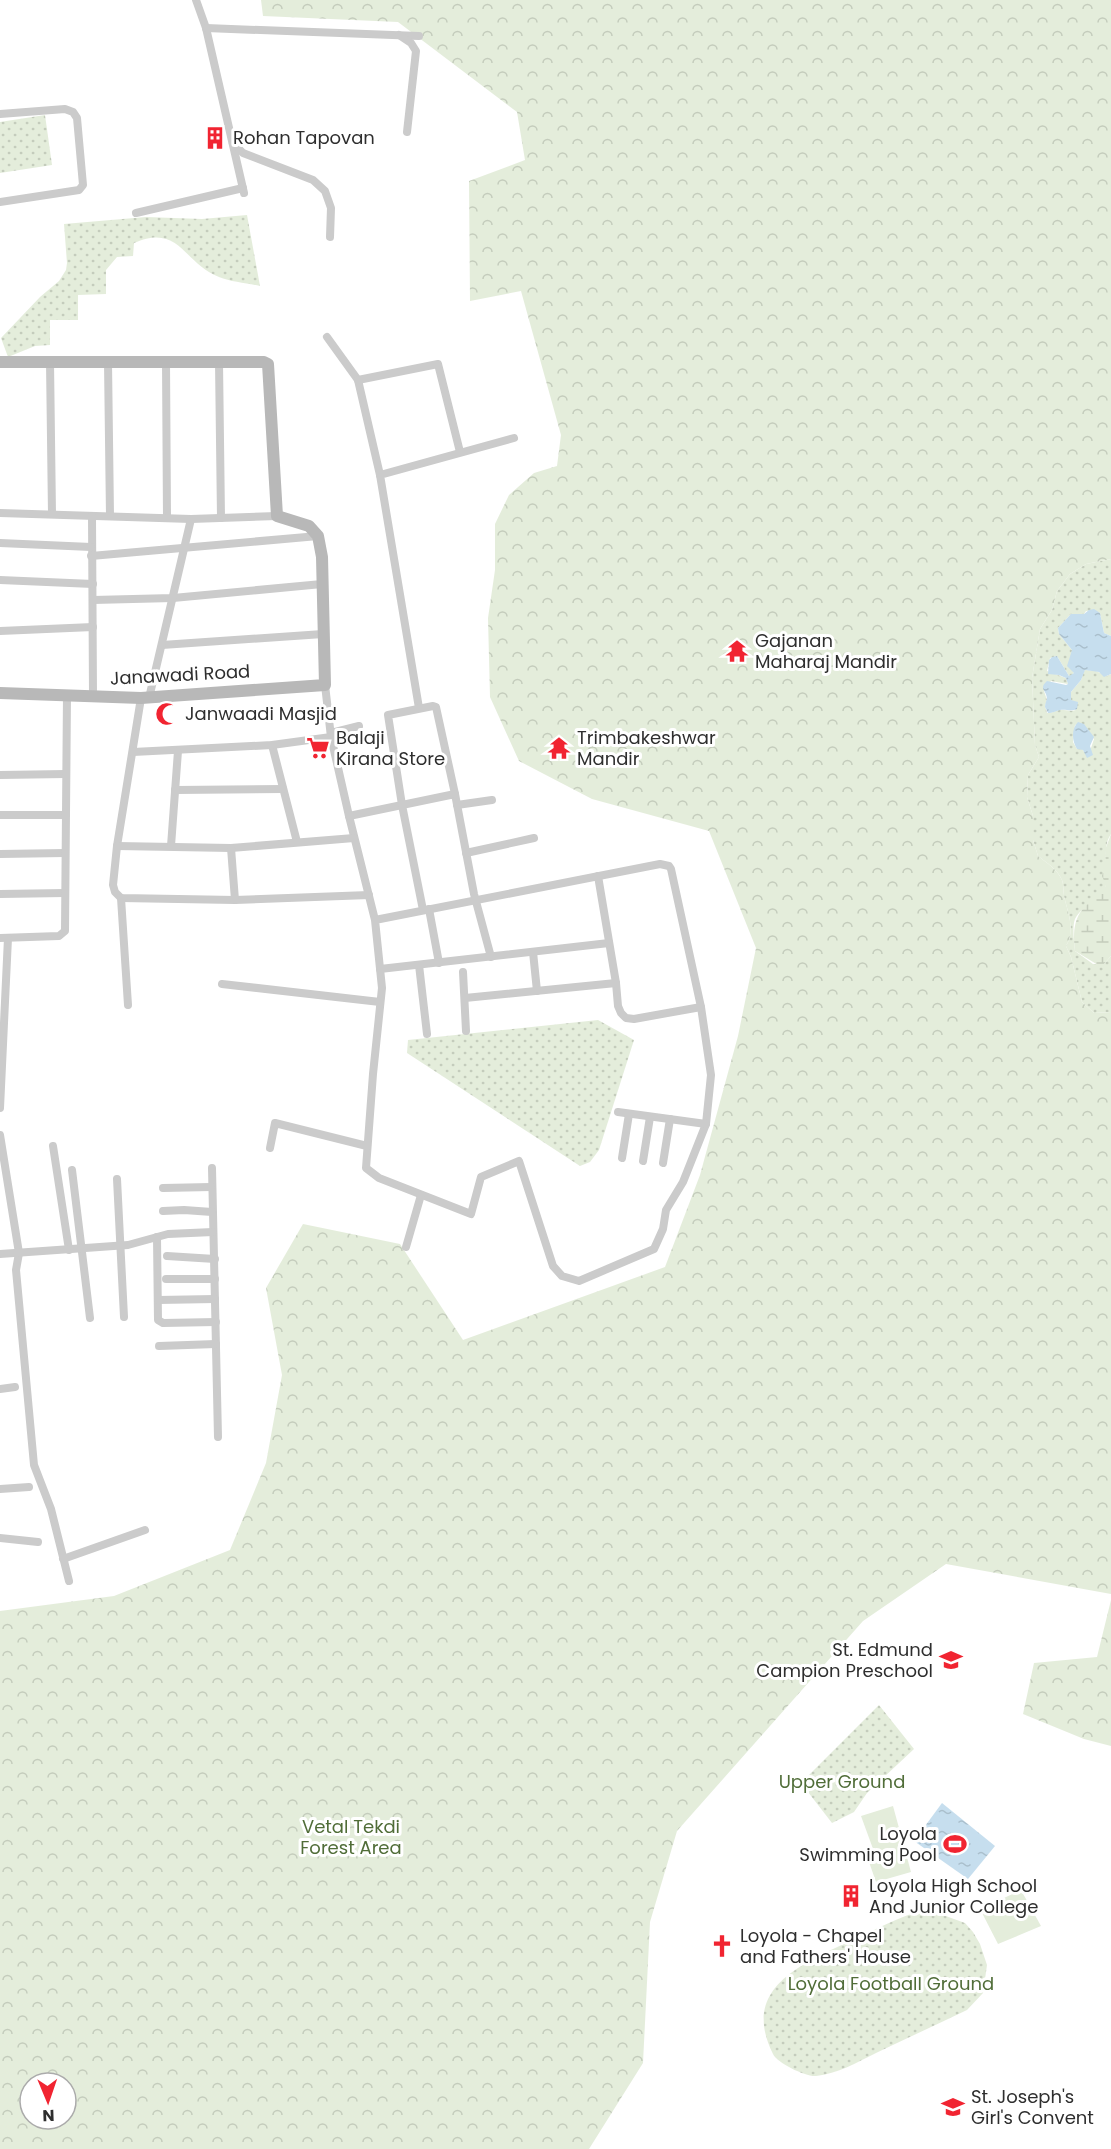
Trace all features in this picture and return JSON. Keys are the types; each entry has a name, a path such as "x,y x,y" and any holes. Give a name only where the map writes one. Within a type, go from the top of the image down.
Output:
{"street":[{"path":"136,213 244,190 206,28 196,0"},
{"path":"206,28 419,36"},
{"path":"398,35 411,43 416,51 406,132"},
{"path":"0,114 65,109 73,112 77,118 83,185 79,190 0,202"},
{"path":"232,142 243,153 313,180 326,191 331,208 330,237"},
{"path":"327,337 357,380 380,475 419,708"},
{"path":"0,362 264,362 268,364 277,516"},
{"path":"50,362 52,514"},
{"path":"108,362 110,516"},
{"path":"166,362 167,518"},
{"path":"219,362 221,518"},
{"path":"357,380 438,364 460,452"},
{"path":"380,475 514,438"},
{"path":"0,504 0,513 191,519 277,516 309,526 318,536 322,557 325,685 331,735 375,920 382,988 366,1168 374,1176 471,1214 480,1177 519,1161 553,1266 562,1276 579,1281 654,1249 663,1228 666,1210 683,1182 706,1124 711,1075 701,1007 671,869 660,864 375,920"},
{"path":"92,516 93,696"},
{"path":"191,519 162,645 145,698 133,752 117,846 112,885 115,892 122,898 235,900 369,895"},
{"path":"0,543 91,551 183,548 318,536"},
{"path":"0,580 93,584"},
{"path":"93,600 173,598 322,584"},
{"path":"0,631 93,627"},
{"path":"162,645 323,634"},
{"name":"Janawadi Road","path":"0,693 145,698 325,685"},
{"path":"0,1108 4,938 61,935 65,928 67,695"},
{"path":"439,963 402,805 388,715 433,706 436,708 476,900 491,957"},
{"path":"133,752 272,745 331,735 359,726"},
{"path":"272,745 297,842"},
{"path":"171,846 178,751"},
{"path":"0,774 66,774"},
{"path":"175,790 283,789"},
{"path":"349,816 455,794"},
{"path":"457,805 492,800"},
{"path":"0,814 66,815"},
{"path":"117,846 231,848 354,838"},
{"path":"466,853 534,838"},
{"path":"231,848 235,900"},
{"path":"0,854 65,853"},
{"path":"598,876 621,1013 626,1018 634,1019 701,1007"},
{"path":"0,894 65,893"},
{"path":"122,898 128,1005"},
{"path":"380,969 609,943"},
{"path":"533,952 537,992"},
{"path":"419,965 427,1034"},
{"path":"463,972 466,1031"},
{"path":"465,998 616,983"},
{"path":"222,984 380,1002"},
{"path":"618,1112 706,1124"},
{"path":"622,1158 629,1114"},
{"path":"643,1161 650,1117"},
{"path":"663,1163 670,1119"},
{"path":"270,1148 275,1123 367,1146"},
{"path":"0,1135 19,1253 16,1270 34,1465 51,1509 69,1581"},
{"path":"53,1146 69,1250"},
{"path":"212,1168 218,1437"},
{"path":"72,1170 90,1318"},
{"path":"117,1179 124,1317"},
{"path":"163,1188 211,1187"},
{"path":"406,1247 421,1195"},
{"path":"163,1211 212,1212"},
{"path":"0,1254 120,1245 168,1234 213,1232"},
{"path":"157,1237 158,1320 162,1322 216,1322"},
{"path":"167,1256 215,1259"},
{"path":"166,1279 215,1279"},
{"path":"158,1300 215,1299"},
{"path":"159,1346 216,1344"},
{"path":"0,1389 15,1388"},
{"path":"0,1489 29,1488"},
{"path":"63,1559 145,1530"},
{"path":"0,1538 38,1542"}],"green space":[{"name":"Vetal Tekdi Forest Area","path":"261,0 1111,0 1111,559 1086,564 1070,574 1057,591 1052,610 1040,629 1032,678 1035,745 1039,757 1028,775 1027,797 1033,816 1033,840 1038,856 1055,869 1062,880 1070,923 1070,935 1066,946 1082,1002 1094,1013 1111,1012 1111,1594 946,1564 863,1621 677,1831 650,1922 643,2063 589,2149 0,2149 0,1611 114,1596 230,1550 266,1463 282,1375 266,1288 303,1224 400,1244 463,1340 665,1267 700,1175 738,1036 756,948 709,831 592,799 519,761 490,697 488,618 495,570 495,524 509,495 534,473 557,466 561,435 521,291 470,301 469,181 525,160 517,112 398,22 263,16"},
{"path":"45,115 52,165 0,173 0,122"},
{"path":"247,215 260,286 219,277 207,271 172,241 149,238 134,243 133,256 117,257 106,270 106,294 78,295 78,320 50,320 50,345 35,346 8,357 1,338 40,297 59,281 66,270 64,224 146,217 202,219"},
{"path":"1111,559 1111,636 1104,633 1100,613 1086,611 1084,614 1071,614 1058,628 1059,634 1072,650 1070,667 1074,673 1069,676 1057,656 1050,658 1047,671 1066,678 1068,684 1051,681 1044,691 1047,713 1076,710 1071,700 1071,692 1081,680 1085,670 1096,671 1107,676 1111,674 1111,834 1106,846 1107,879 1104,890 1078,914 1074,926 1075,951 1093,964 1104,964 1111,956 1111,1012 1094,1013 1082,1002 1066,946 1070,935 1070,923 1062,880 1055,869 1038,856 1033,840 1033,816 1027,797 1028,775 1039,757 1035,745 1032,678 1040,629 1052,610 1057,591 1070,574 1086,564","holes":["1081,723 1094,739 1091,748 1085,753 1082,749 1077,749 1073,742 1075,725"]},
{"path":"1111,834 1111,956 1104,964 1098,965 1075,951 1074,931 1080,912 1101,893 1106,885 1102,876 1106,863 1105,850"},
{"path":"598,1020 634,1040 599,1150 590,1162 580,1166 407,1053 408,1040"},
{"path":"1111,1600 1111,1746 1084,1739 1023,1714 1034,1663 1097,1657"},
{"name":"Upper Ground","path":"879,1705 914,1749 867,1793 854,1812 832,1823 801,1783"},
{"path":"893,1806 911,1872 876,1882 868,1859 876,1857 861,1816"},
{"path":"1021,1890 1041,1926 998,1944 980,1909"},
{"name":"Loyola Football Ground","path":"922,1910 932,1911 965,1923 980,1944 987,1965 983,1993 967,2010 832,2073 811,2076 792,2069 776,2058 765,2031 764,2012 770,1995 781,1981 813,1959 886,1924"}],"water":[{"path":"1094,609 1100,613 1104,633 1111,636 1111,674 1104,677 1099,672 1085,670 1081,680 1071,692 1071,700 1078,702 1077,709 1048,713 1045,707 1047,696 1043,688 1044,684 1047,681 1068,684 1066,678 1048,674 1049,660 1057,656 1069,676 1074,673 1067,666 1072,650 1059,634 1058,628 1071,614 1084,614"},
{"path":"1078,722 1084,724 1094,737 1090,746 1093,755 1087,758 1083,750 1077,749 1074,742 1073,732"},
{"name":"Loyola Swimming Pool","path":"942,1803 995,1846 968,1879 914,1841"}],"place":[{"name":"Rohan Tapovan","path":"215,138"},
{"name":"Gajanan Maharaj Mandir","path":"737,651"},
{"name":"Janwaadi Masjid","path":"167,714"},
{"name":"Balaji Kirana Store","path":"318,748"},
{"name":"Trimbakeshwar Mandir","path":"559,748"},
{"name":"St. Edmund Campion Preschool","path":"951,1660"},
{"name":"Loyola Swimming Pool","path":"955,1844"},
{"name":"Loyola High School And Junior College","path":"851,1896"},
{"name":"Loyola - Chapel and Fathers' House","path":"722,1946"},
{"name":"St. Joseph's Girl's Convent","path":"953,2107"}]}
